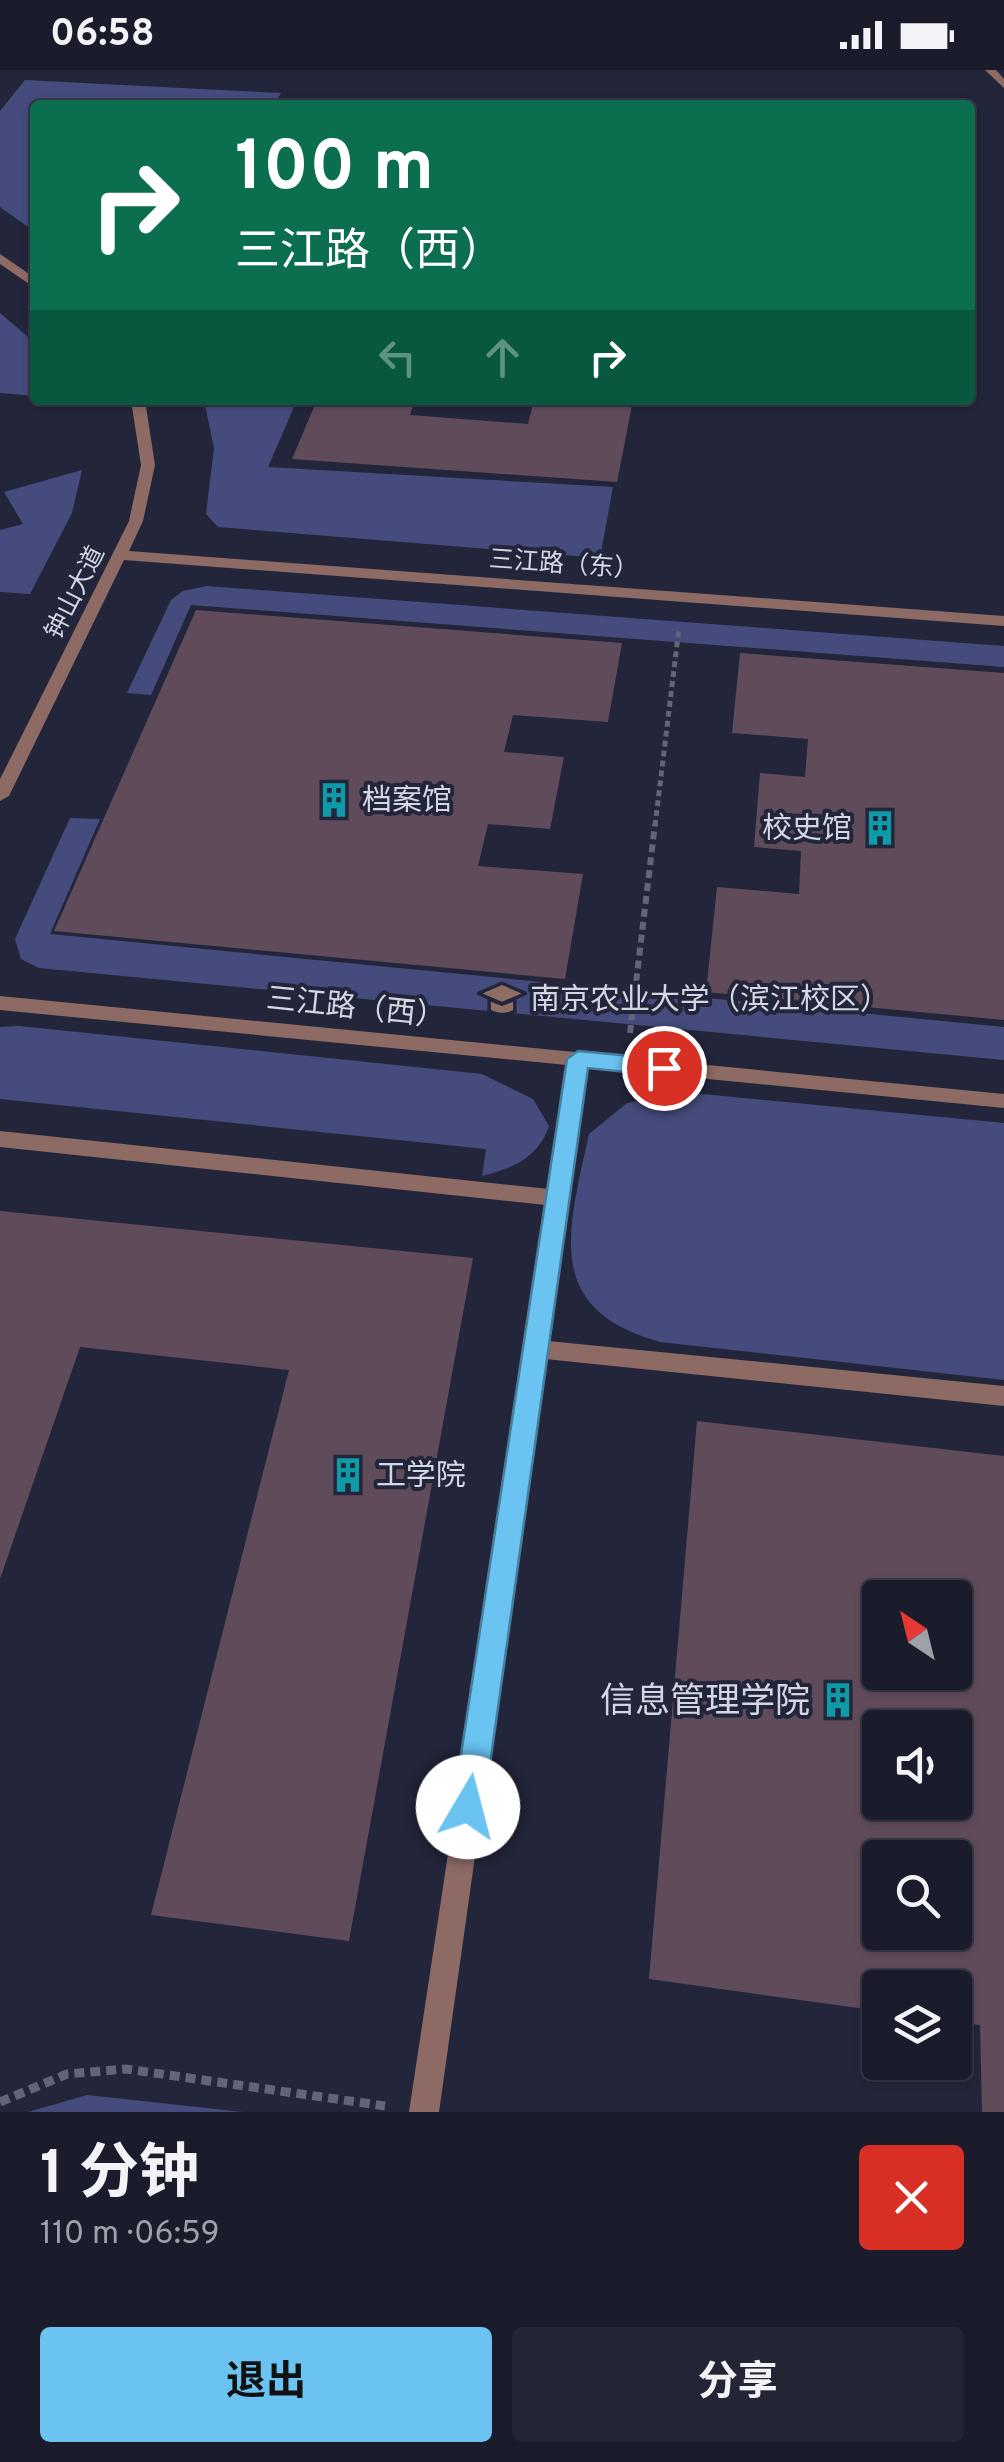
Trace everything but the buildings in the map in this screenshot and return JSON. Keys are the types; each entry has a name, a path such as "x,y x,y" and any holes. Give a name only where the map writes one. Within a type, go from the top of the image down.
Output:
{"lane":[{"path":"990,70 1004,85"},
{"path":"0,258 30,280"},
{"name":"钟山大道","path":"0,796 136,521 148,464 139,405"},
{"name":"三江路（东）","path":"121,555 1004,622"},
{"name":"三江路（西）","path":"0,1003 1004,1100"},
{"path":"413,2110 578,1059"},
{"path":"0,1139 558,1198"},
{"path":"535,1349 1004,1396"}],"path":[{"path":"626,1064 683,597"},
{"path":"0,2102 67,2074 126,2069 413,2110"}],"shaded area":[{"path":"25,80 281,93 277,100 30,100 30,228 0,207 0,111"},
{"path":"0,313 30,339 30,396 0,393"},
{"path":"205,405 295,405 268,467 613,487 600,558 218,527 206,514 214,448"},
{"path":"82,470 72,513 30,594 0,592 0,530 23,524 4,492"},
{"path":"207,586 1004,646 1004,667 191,605 151,695 127,693 171,600 183,591"},
{"path":"70,818 100,819 50,934 1004,1027 1004,1060 39,968 21,959 15,939"},
{"path":"0,1027 482,1074 533,1099 549,1126 539,1146 523,1160 482,1176 486,1149 0,1099"},
{"path":"682,1092 1004,1123 1004,1380 660,1342 622,1328 596,1309 580,1287 572,1262 575,1203 589,1134 627,1103"},
{"path":"87,2095 243,2112 28,2112"}],"place":[{"name":"档案馆","path":"334,800"},
{"name":"校史馆","path":"880,828"},
{"name":"南京农业大学（滨江校区）","path":"502,999"},
{"name":"工学院","path":"348,1475"},
{"name":"信息管理学院","path":"838,1700"}],"route":[{"path":"468,1807 578,1059 664,1068"}]}
